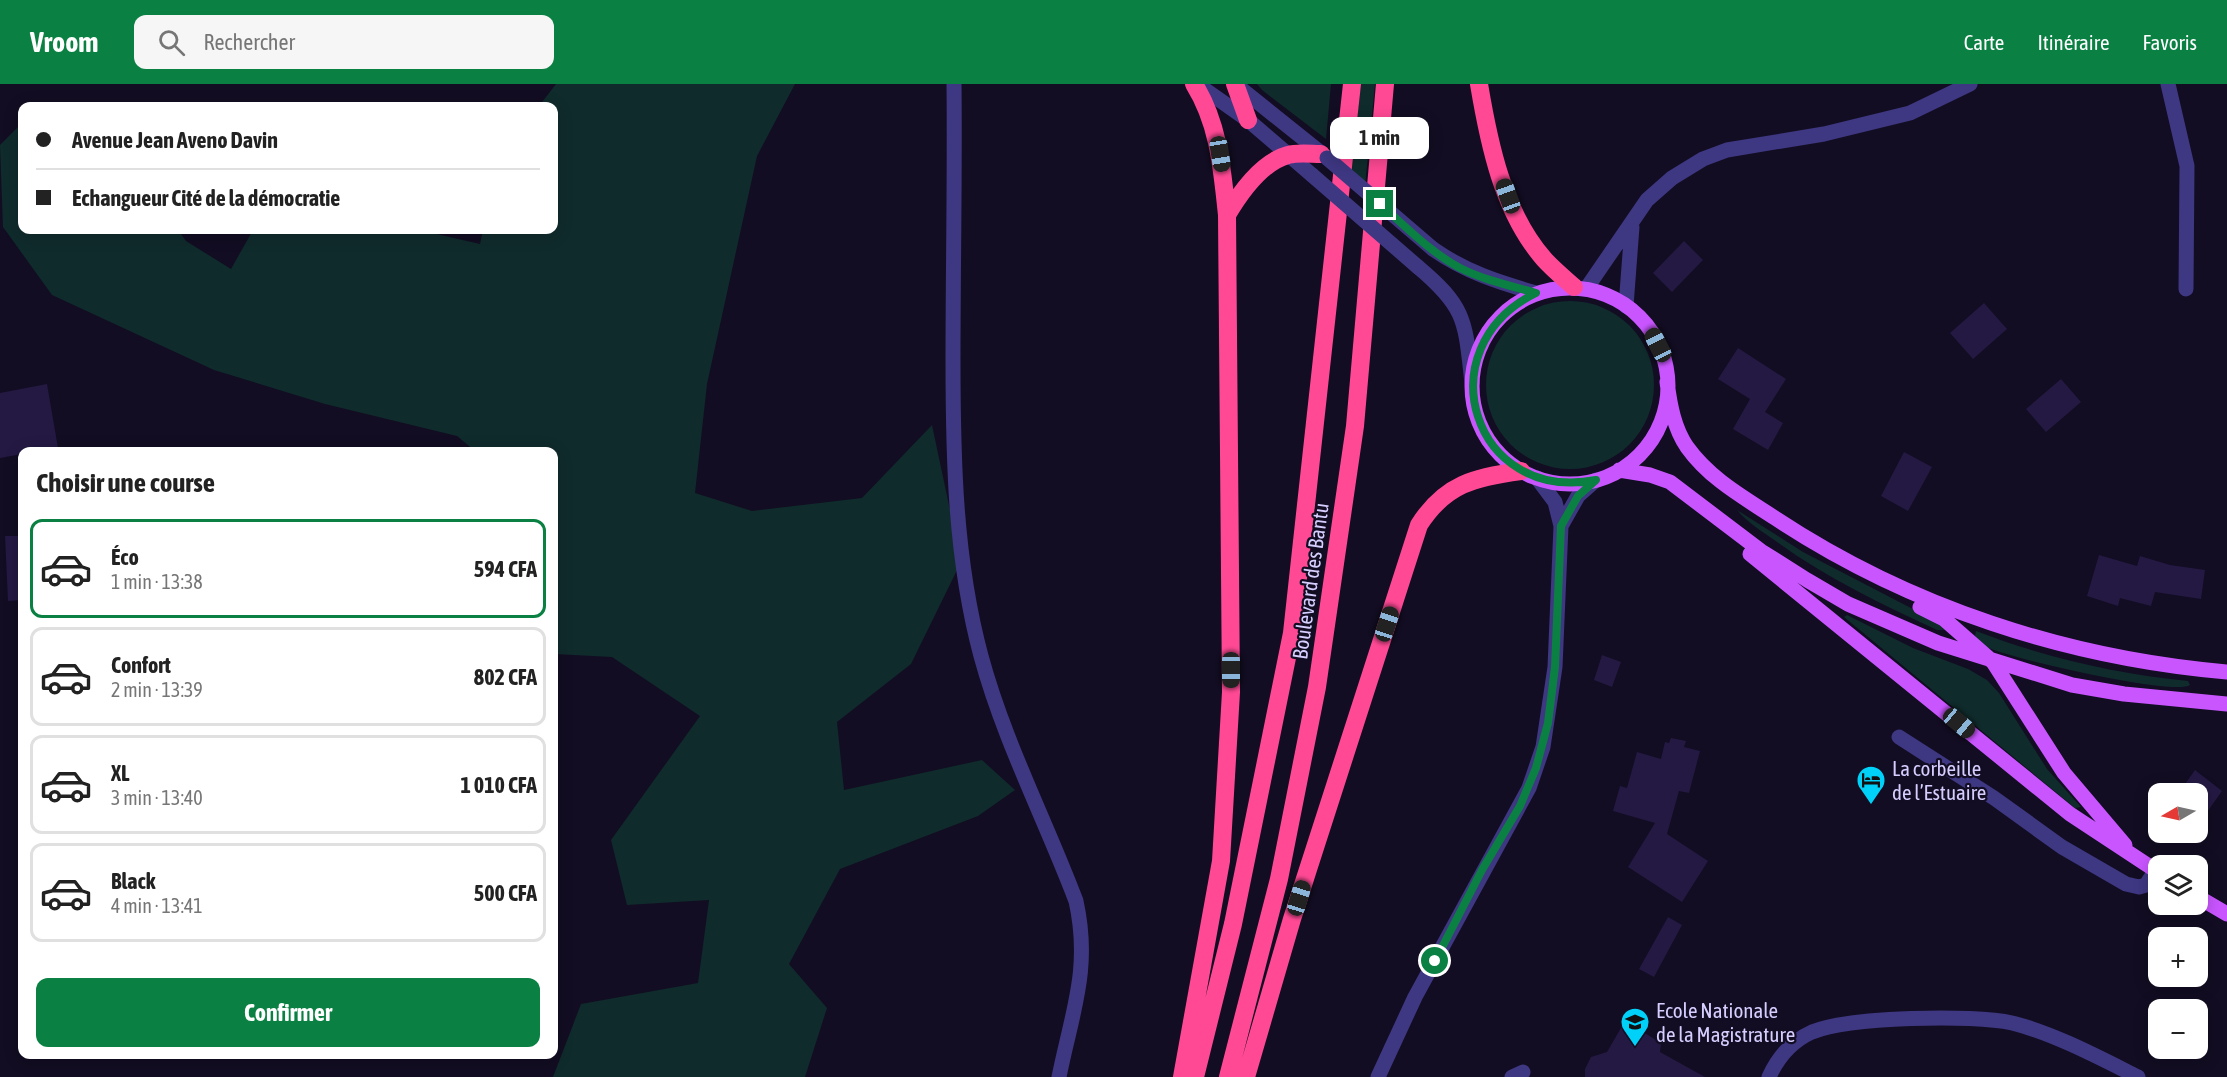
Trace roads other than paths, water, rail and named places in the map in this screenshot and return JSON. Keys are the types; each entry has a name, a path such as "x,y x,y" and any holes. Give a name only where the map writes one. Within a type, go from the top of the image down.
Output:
{"highway":[{"path":"1182,1077 1221,861 1231,692 1227,215 1217,137 1196,84"},
{"path":"1235,84 1248,120"},
{"name":"Boulevard des Bantu","path":"1195,1077 1233,924 1292,633 1352,84"},
{"name":"Boulevard des Bantu","path":"1228,1077 1279,879 1317,687 1355,426 1385,84"},
{"path":"1479,84 1488,133 1512,206 1539,251 1580,288"},
{"path":"1227,215 1238,196 1268,166 1289,155 1324,156"},
{"path":"1246,1077 1296,909 1419,525 1430,508 1447,491 1491,475 1529,475"}],"main road":[{"path":"1667,382 1664,412 1651,440 1637,457 1619,470 1596,480 1566,484 1529,475 1498,452 1481,427 1473,398 1472,383 1481,345 1490,328 1518,302 1536,293 1580,288 1604,294 1626,306 1652,334 1663,357 1678,429 1697,459 1735,493 1818,545 1937,604 2011,630 2112,656 2227,672"},
{"path":"1619,470 1650,475 1670,482 1742,547 2020,774 2093,831 2148,865"},
{"path":"1700,507 1761,551 1848,604 1922,637 1993,662 2072,685 2124,694 2227,704"},
{"path":"1818,545 1846,569 1944,619 1993,662 2064,772 2137,858"},
{"path":"2208,903 2227,914"}],"street":[{"path":"954,84 953,454 957,519 968,596 981,656 1004,728 1076,901 1082,929 1083,962 1079,995 1059,1077"},
{"path":"1196,84 1248,120 1445,290 1461,315 1472,383"},
{"path":"1235,84 1433,249 1459,267 1479,276 1536,293"},
{"path":"1580,288 1632,224 1640,208 1658,190 1703,159 1727,150 1824,134 1910,113 1970,84"},
{"path":"2168,84 2187,166 2186,289"},
{"path":"1626,306 1632,224"},
{"path":"1378,1077 1415,997 1482,870 1520,806 1536,768 1548,723 1555,667 1561,526 1555,502 1529,475"},
{"path":"1561,526 1578,496 1596,480"},
{"path":"1899,737 1994,798 2072,853 2126,884 2139,887 2148,882"},
{"path":"1769,1077 1775,1064 1791,1045 1812,1032 1840,1024 1962,1019 2012,1023 2138,1077"}],"place":[{"name":"La corbeille de l’Estuaire","path":"1871,806"},
{"name":"Ecole Nationale de la Magistrature","path":"1635,1048"}]}
